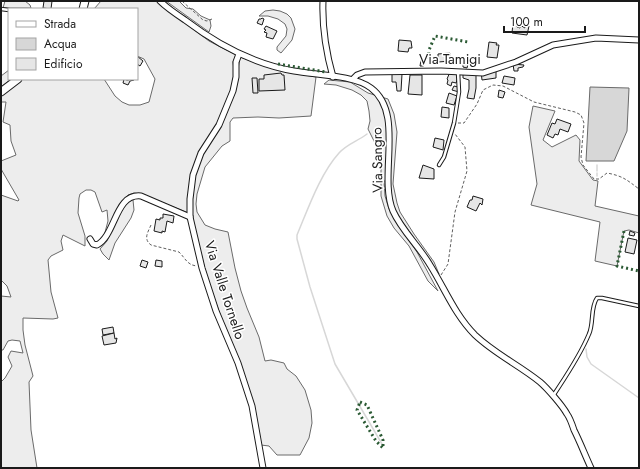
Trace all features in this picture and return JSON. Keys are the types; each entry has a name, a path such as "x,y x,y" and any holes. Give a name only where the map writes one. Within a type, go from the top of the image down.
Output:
{"street":[{"name":"Via Sangro","path":"160,1 222,46 239,54 263,63 293,71 353,79 366,84 373,89 379,96 386,110 390,137 387,180 388,196 393,211 401,226 429,263 464,323 488,347 541,382 568,414 591,468"},
{"path":"323,1 323,25 327,56 333,77"},
{"name":"Via Tamigi","path":"353,79 357,75 366,72 483,73 516,62 553,45 596,38 639,40"},
{"name":"Via Valle Tornello","path":"239,54 236,62 236,77 233,90 219,124 201,153 193,175 190,199 190,216 201,266 216,311 238,363 252,406 265,467"},
{"path":"1,92 17,80"},
{"path":"90,239 93,244 97,245 102,242 118,211 129,198 135,195 141,196 190,216"}],"lane":[{"path":"439,165 444,157 454,123 459,92 458,72"},
{"path":"553,397 590,333 595,301 597,298 609,299 639,306"}],"path":[{"path":"182,1 203,20 207,21 212,19"},
{"path":"454,123 464,122 477,104 483,90 493,85 503,86 534,102 576,112 581,116 584,123 581,158 584,166 594,179 599,179 607,173 613,174 624,177 639,189"},
{"path":"439,279 448,264 455,212 467,172 465,147 457,135 451,131"},
{"path":"151,225 146,235 146,239 151,245 179,252 190,265 196,267 201,266"}],"shaded area":[{"path":"5,1 25,1 31,8 3,8"},
{"path":"101,1 156,1 209,41 236,55 233,62 234,70 238,69 240,57 278,70 316,77 311,116 233,118 230,122 230,141 222,146 205,167 197,194 196,204 197,212 205,225 228,232 241,291 259,337 265,361 271,360 284,363 287,369 296,376 305,390 311,410 312,423 309,438 300,455 277,455 269,446 261,445 253,404 208,281 191,214 141,194 134,193 128,195 123,202 104,236 108,221 107,210 102,212 95,192 86,190 80,194 78,213 85,236 85,246 63,235 61,241 63,250 51,256 48,260 51,292 58,318 23,318 25,345 33,376 29,382 31,430 37,468 1,468 1,382 12,366 8,357 11,351 23,353 20,341 8,341 3,350 1,350 1,296 11,297 7,286 1,280 1,195 18,201 19,200 1,169 1,161 16,155 11,141 10,125 3,122 6,102 1,102 1,95 22,80 105,80 115,96 122,102 129,105 140,105 149,102 155,79 144,59 138,56 138,8 95,8"},
{"path":"166,1 179,1 186,8 193,9 201,16 210,20 211,26 209,32"},
{"path":"273,10 287,14 291,18 295,29 292,40 281,53 277,50 277,47 286,36 287,29 285,24 278,19 268,16 259,16 265,11"},
{"path":"8,71 8,80 10,80 1,87 1,76"},
{"path":"329,80 350,82 368,93 388,99 394,114 397,132 393,184 397,203 400,212 434,262 439,274 399,217 393,206 388,181 384,181 385,196 389,209 417,252 438,291 428,281 409,246 394,228 387,216 381,196 379,151 368,129 370,121 367,101 361,95 352,90 336,85 324,84"},
{"path":"533,106 555,111 543,140 552,147 576,135 580,140 579,161 593,180 598,181 595,206 639,216 639,233 629,230 624,231 617,266 595,261 600,222 531,205 537,184 529,127"},
{"path":"136,196 133,200 134,210 131,218 115,243 109,260 100,249 107,241 121,210 129,200"}],"water":[{"path":"590,87 629,88 627,131 614,161 586,161"}],"building":[{"path":"44,1 52,1 51,8 43,8"},
{"path":"259,19 264,19 262,25 257,23"},
{"path":"513,23 517,24 517,27 520,28 520,25 525,28 525,26 529,26 527,35 512,33"},
{"path":"266,26 277,31 273,39 266,37 267,33 264,32 266,30 264,29"},
{"path":"399,40 411,41 412,48 409,48 408,52 398,51"},
{"path":"489,42 497,43 496,45 499,45 497,58 487,57"},
{"path":"450,53 451,61 438,62 438,54"},
{"path":"138,57 143,61 140,66 138,65"},
{"path":"421,60 424,60 424,66 420,66"},
{"path":"463,64 468,64 467,68 463,67"},
{"path":"513,64 524,65 523,67 518,68 518,71 514,71"},
{"path":"496,70 496,78 482,80 481,71"},
{"path":"450,72 459,75 456,83 452,82 451,86 447,84 447,79"},
{"path":"281,73 284,75 285,90 259,91 259,79 264,79 264,75"},
{"path":"463,73 476,74 474,99 467,98 469,80 463,78"},
{"path":"392,74 402,74 401,91 397,91 396,82 392,82"},
{"path":"410,75 422,75 422,95 408,94"},
{"path":"504,76 515,78 514,85 502,83"},
{"path":"252,78 257,78 258,93 253,93"},
{"path":"124,80 134,80 130,81 128,85 123,83"},
{"path":"454,86 458,87 459,92 452,90"},
{"path":"499,90 505,92 503,98 498,97"},
{"path":"449,93 457,96 454,105 446,103"},
{"path":"442,107 449,108 449,118 441,117"},
{"path":"557,119 571,124 568,132 560,129 558,135 555,134 553,138 547,135 552,123 555,124"},
{"path":"435,138 444,140 443,150 433,147"},
{"path":"423,165 434,169 434,179 419,178"},
{"path":"473,196 483,199 482,205 480,203 476,211 467,207"},
{"path":"163,214 174,216 173,223 167,221 165,232 162,231 162,233 154,231 156,219 160,220 160,218 163,218"},
{"path":"630,231 635,233 634,236 629,235"},
{"path":"628,238 637,240 634,254 625,252"},
{"path":"142,260 148,262 146,268 140,266"},
{"path":"156,260 162,261 162,267 155,266"},
{"path":"113,327 114,333 103,335 102,329"},
{"path":"114,333 115,339 117,338 116,343 104,345 102,336"}],"waterway":[{"path":"367,134 345,147 332,161 315,192 297,235 297,239 310,287 335,364 382,444"},
{"path":"597,165 597,171"},
{"path":"586,349 587,357 591,364 639,398"}],"hedge":[{"path":"428,59 429,50 435,36 468,42"},
{"path":"278,64 326,72"},
{"path":"624,231 617,266 639,271"},
{"path":"360,402 367,405 383,440 383,448 376,441 357,410 360,402"}]}
